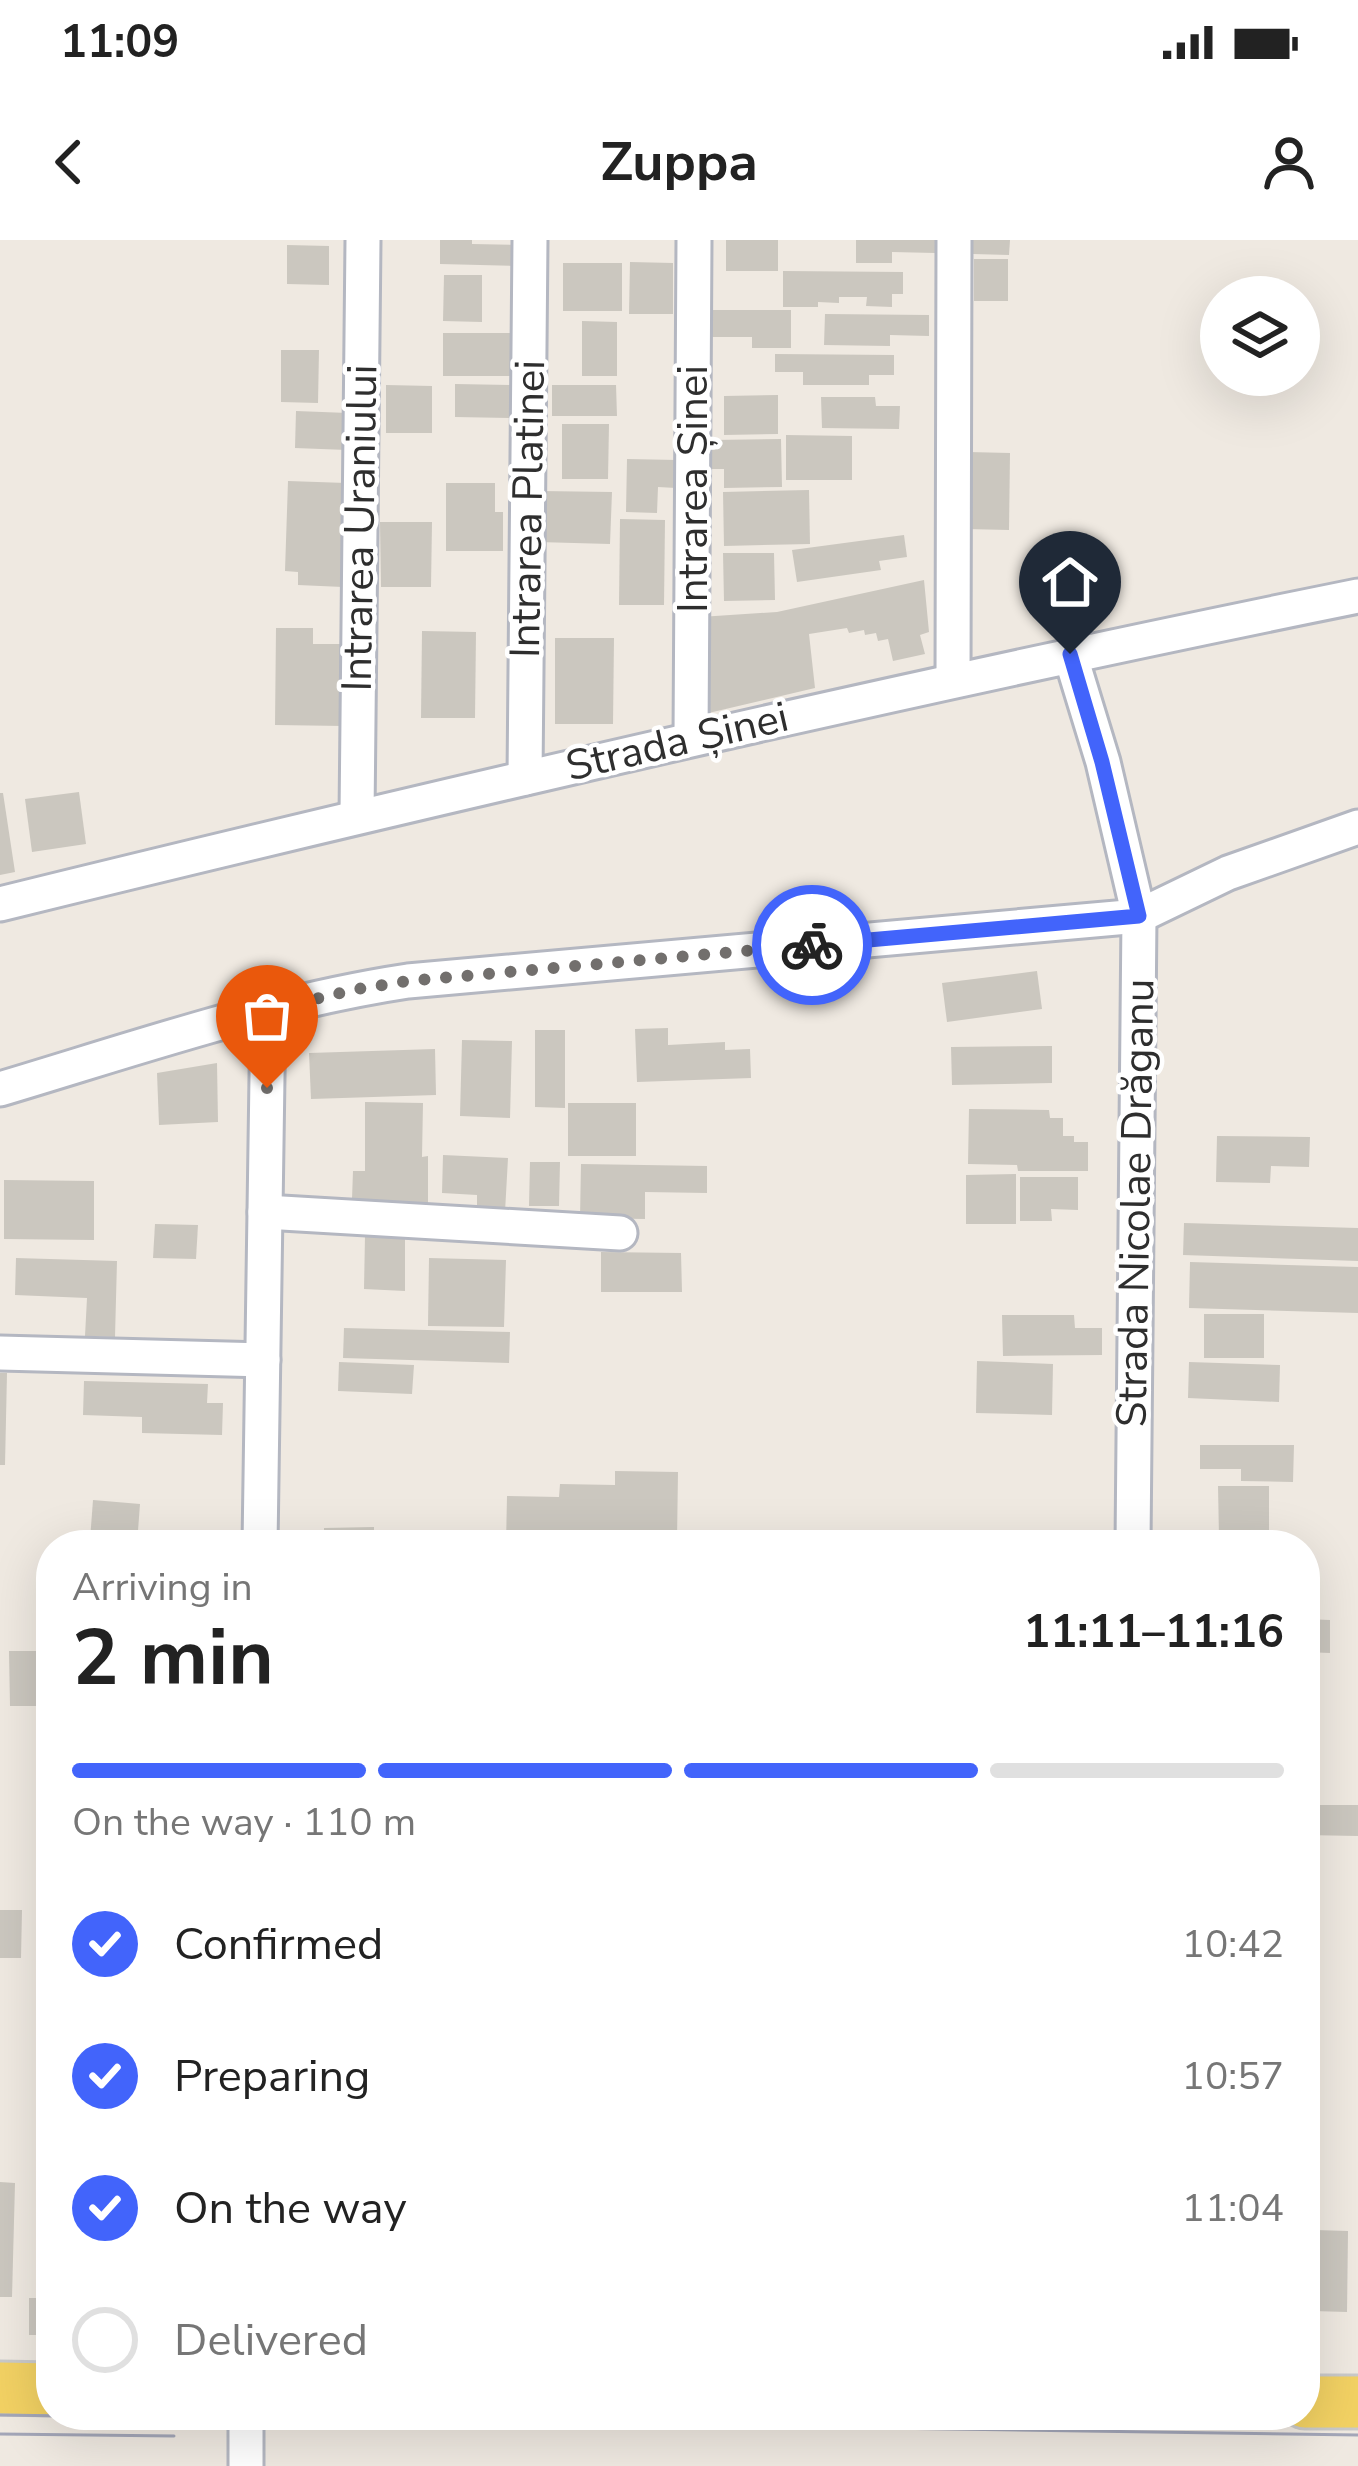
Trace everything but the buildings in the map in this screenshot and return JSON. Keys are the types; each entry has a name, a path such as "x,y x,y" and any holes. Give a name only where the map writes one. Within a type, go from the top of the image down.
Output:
{"main road":[{"path":"0,2388 36,2389"},
{"path":"1320,2402 1358,2402"}],"street":[{"name":"Intrarea Uraniului","path":"357,816 362,240"},
{"name":"Intrarea Platinei","path":"525,778 530,240"},
{"name":"Intrarea Șinei","path":"692,738 694,240"},
{"path":"953,680 954,240"},
{"name":"Strada Șinei","path":"0,904 692,738 1358,596"},
{"name":"Strada Nicolae Drăganu","path":"1070,654 1139,916 1133,1530"},
{"path":"0,1089 268,1010 408,981 1139,916 1228,873 1358,827"},
{"path":"260,1530 268,1010"},
{"path":"265,1212 620,1233"},
{"path":"0,1353 263,1360"},
{"path":"245,2466 246,2430"}],"tram line":[{"path":"0,2415 36,2416"},
{"path":"1018,2430 1358,2435"},
{"path":"0,2434 174,2436"}],"way so far":[{"path":"267,1088 268,1010 408,981 812,945"}],"route":[{"path":"812,945 1139,916 1070,654"}]}
